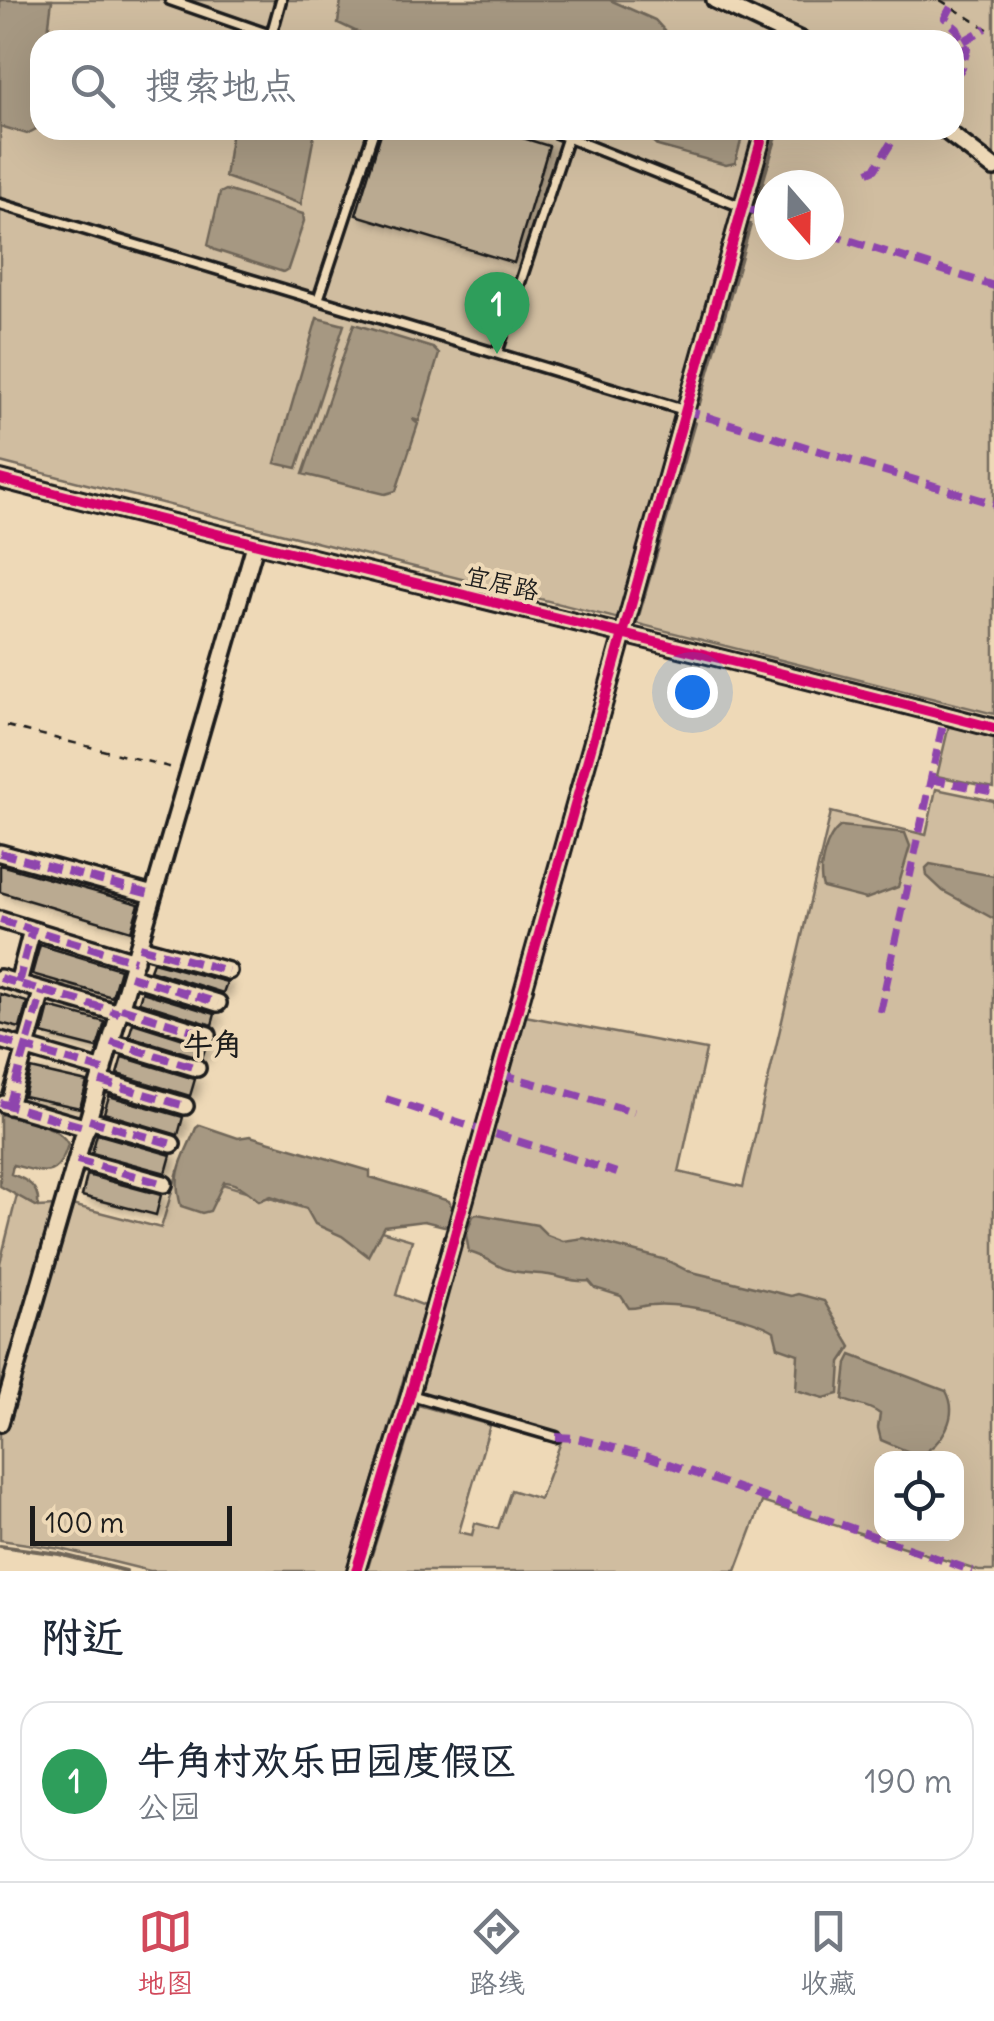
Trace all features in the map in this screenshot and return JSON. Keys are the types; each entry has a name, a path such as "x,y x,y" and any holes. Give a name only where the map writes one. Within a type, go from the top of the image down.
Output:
{"street":[{"path":"714,0 776,30"},
{"path":"356,1571 410,1395 761,140"},
{"path":"958,140 994,168"},
{"name":"宜居路","path":"0,479 255,545 626,632 994,728"},
{"path":"0,1424 255,545"},
{"path":"0,852 154,895"},
{"path":"0,920 134,961 218,1003"},
{"path":"18,983 32,930"},
{"path":"134,961 228,971"},
{"path":"0,978 208,1034"},
{"path":"42,992 4,1104 172,1144"},
{"path":"0,1040 185,1106"},
{"path":"111,1042 197,1068"},
{"path":"77,1160 164,1184"}],"lane":[{"path":"170,0 255,30"},
{"path":"274,30 282,0"},
{"path":"318,300 371,140"},
{"path":"497,352 567,140"},
{"path":"578,140 742,207"},
{"path":"0,204 684,410"},
{"path":"410,1395 556,1437"}],"path":[{"path":"940,0 994,33"},
{"path":"8,726 189,772"}],"shaded area":[{"path":"0,0 994,0 994,714 0,462"},
{"path":"0,0 52,0 48,30 30,30 30,132 0,126"},
{"path":"341,0 610,0 655,20 664,30 353,30 338,23"},
{"path":"231,140 313,140 301,204 225,177"},
{"path":"651,140 741,140 735,163 726,165 658,146"},
{"path":"226,190 303,214 288,269 283,272 208,245 220,193"},
{"path":"317,318 344,325 297,468 275,463"},
{"path":"354,324 433,348 439,354 419,421 412,419 418,424 396,491 385,494 303,474"},
{"path":"950,721 994,733 994,788 937,776"},
{"path":"936,789 994,801 994,1571 979,1571 885,1541 964,1541 964,1451 874,1451 874,1538 762,1502 736,1571 367,1571 418,1405 490,1425 459,1532 472,1535 475,1523 498,1529 511,1490 540,1499 562,1439 418,1392 525,1016 706,1050 679,1172 743,1187 831,812 926,835"},
{"path":"841,826 905,833 910,846 898,887 866,899 823,888 824,854"},
{"path":"930,864 994,876 994,919 943,891 927,876"},
{"path":"0,1114 48,1127 68,1144 54,1169 41,1171 13,1165 11,1174 32,1185 38,1207 0,1186"},
{"path":"200,1125 370,1171 370,1177 449,1201 451,1219 444,1226 424,1221 384,1226 368,1256 342,1236 315,1224 306,1208 271,1196 259,1201 229,1183 224,1182 210,1211 202,1213 181,1206 178,1174"},
{"path":"178,1171 412,1240 396,1295 425,1306 347,1571 150,1571 61,1549 0,1540 0,1263 17,1195 38,1207 72,1205 161,1228"},
{"path":"477,1214 537,1225 547,1235 563,1241 584,1238 666,1260 688,1271 824,1301 851,1347 841,1362 839,1394 824,1398 796,1390 798,1354 778,1347 774,1331 764,1326 697,1308 629,1308 621,1296 595,1288 589,1281 511,1270 469,1252 466,1235"},
{"path":"851,1355 946,1391 950,1420 941,1437 927,1451 906,1451 881,1440 880,1414 843,1399"}],"building":[{"path":"379,140 530,140 549,146 514,263 356,215"},
{"path":"0,865 139,904 131,931 0,892"},
{"path":"40,945 120,969 112,997 32,974"},
{"path":"153,962 227,982 223,993 150,970"},
{"path":"142,992 215,1014 212,1025 139,1002"},
{"path":"0,994 27,1002 20,1028 0,1023"},
{"path":"49,1007 105,1022 97,1048 42,1034"},
{"path":"133,1023 206,1046 202,1058 129,1036"},
{"path":"122,1057 195,1079 190,1096 117,1074"},
{"path":"31,1069 87,1082 80,1108 24,1096"},
{"path":"109,1096 183,1117 178,1135 104,1113"},
{"path":"97,1134 171,1155 166,1173 92,1153"},
{"path":"87,1175 161,1195 156,1215 82,1196"}],"waterway":[{"path":"766,170 775,140"},
{"path":"699,404 750,225"},
{"path":"637,620 694,423"},
{"path":"0,1546 59,1554 126,1571"}],"marked path":[{"path":"951,7 945,18 958,30"},
{"path":"964,41 986,28"},
{"path":"964,43 964,60"},
{"path":"868,172 875,169 893,140"},
{"path":"742,207 754,211"},
{"path":"844,239 994,286"},
{"path":"684,410 994,504"},
{"path":"880,1012 945,715"},
{"path":"931,779 994,792"},
{"path":"0,853 153,895"},
{"path":"0,920 135,961"},
{"path":"18,983 32,930"},
{"path":"139,947 228,971"},
{"path":"130,976 218,1003"},
{"path":"0,978 119,1013"},
{"path":"9,1106 42,992"},
{"path":"121,1008 208,1035"},
{"path":"0,1040 103,1070"},
{"path":"111,1042 197,1068"},
{"path":"501,1074 634,1112"},
{"path":"100,1081 185,1106"},
{"path":"386,1099 617,1173"},
{"path":"0,1103 87,1128"},
{"path":"89,1120 172,1144"},
{"path":"77,1160 164,1184"},
{"path":"556,1437 576,1438 649,1457 973,1571"}],"cycle path":[{"path":"356,1571 410,1395 761,140"},
{"path":"0,479 994,728"}],"place":[{"name":"牛角村欢乐田园度假区","path":"497,354"}],"district":[{"name":"牛角","path":"213,1044"}]}
